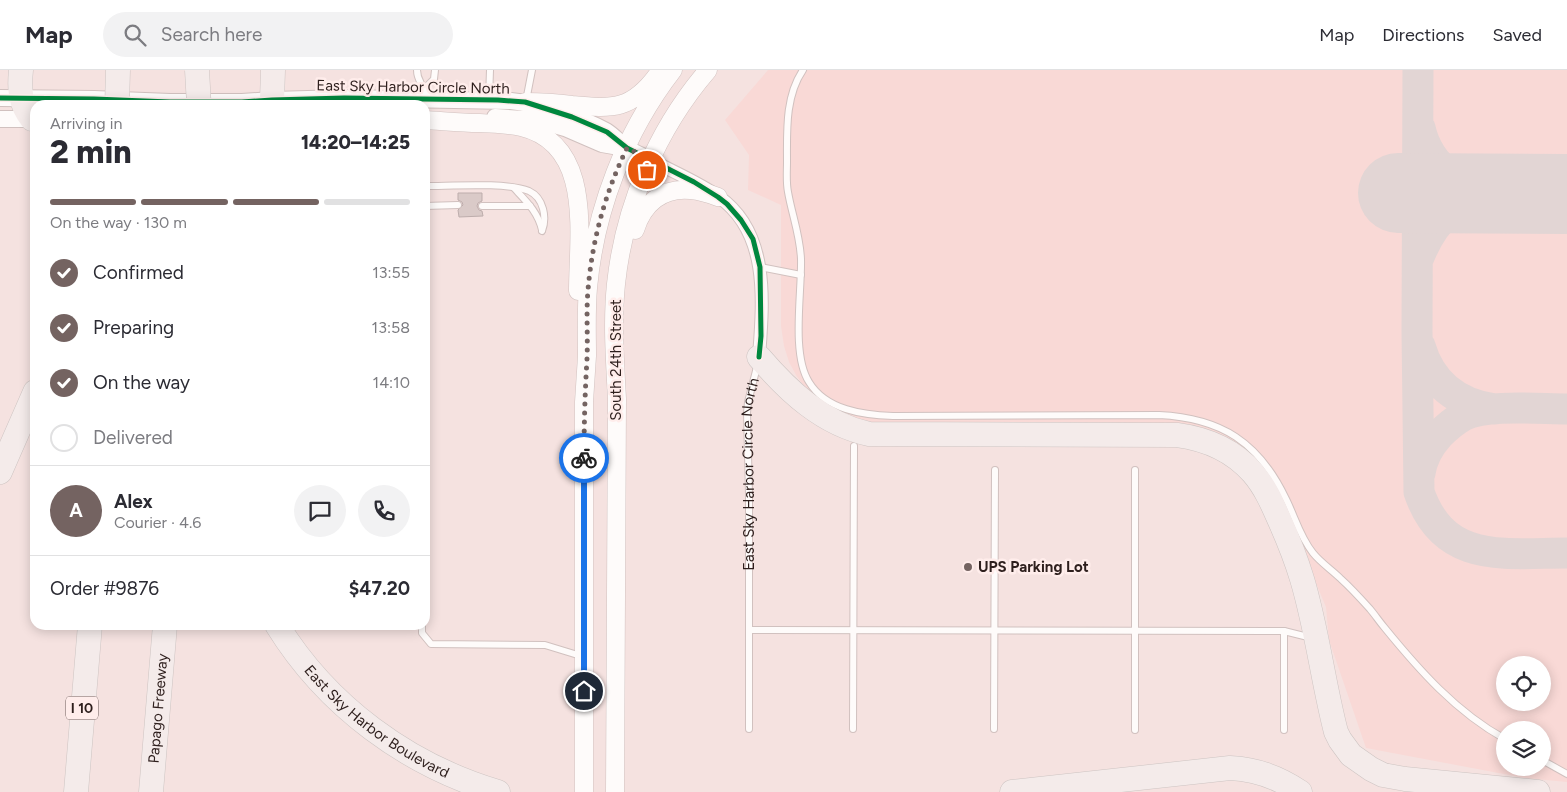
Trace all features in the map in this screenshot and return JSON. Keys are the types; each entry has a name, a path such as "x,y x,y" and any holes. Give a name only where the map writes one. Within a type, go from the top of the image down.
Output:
{"highway":[{"path":"21,70 22,109"},
{"path":"117,100 118,70"},
{"path":"195,100 196,70"},
{"path":"196,70 199,100"},
{"path":"268,100 273,70"},
{"path":"759,357 779,380 815,410 836,424 859,432 879,434 1177,435 1215,444 1244,464 1266,491 1296,560 1308,600 1336,732 1344,747 1359,762 1394,778 1538,792"},
{"path":"0,472 30,403"},
{"name":"I 10","path":"76,792 90,630"},
{"name":"Papago Freeway","path":"151,792 165,630"},
{"name":"East Sky Harbor Boulevard","path":"280,630 300,659 329,691 378,734 419,760 439,770 498,792"},
{"path":"1012,792 1230,768 1262,773 1280,780 1300,792"}],"main road":[{"path":"526,102 549,102 610,108 639,96 662,70"},
{"name":"South 24th Street","path":"584,792 584,402 588,289 599,223 616,169 648,106 674,70"},
{"name":"South 24th Street","path":"615,792 617,399 614,338 617,276 621,249 631,209 651,160 673,119 708,70"},
{"path":"430,120 521,127 534,131 550,141 566,161 573,174 578,195 577,358 584,402"},
{"path":"617,399 626,274 631,244 640,215 650,202 659,196 673,191 692,190 718,196"}],"street":[{"name":"East Sky Harbor Circle North","path":"360,100 425,94 526,102 572,117 607,132 627,148 718,196 734,211 748,230 757,250 760,267 761,336 759,357"},
{"path":"425,94 425,100"},
{"name":"East Sky Harbor Circle North","path":"87,100 119,100"},
{"name":"East Sky Harbor Circle North","path":"0,118 22,109"},
{"name":"East Sky Harbor Circle North","path":"430,120 481,117 537,120 565,128 602,144 627,148"}],"lane":[{"path":"417,70 417,77 425,94"},
{"path":"425,94 434,79 435,70"},
{"path":"489,100 490,70"},
{"path":"526,102 532,70"},
{"path":"803,70 793,89 787,139 788,190 800,242 800,340 804,373 809,383 834,404 854,412 893,416 1175,416 1204,421 1231,434 1254,451 1274,475 1301,534 1314,554 1371,610 1445,696 1474,720 1496,733"},
{"path":"430,186 514,188 531,192 542,203 545,224 542,231 540,222 530,206 514,188"},
{"path":"430,206 458,205"},
{"path":"482,206 530,206"},
{"path":"760,267 801,275"},
{"name":"East Sky Harbor Circle North","path":"749,729 747,413 759,357"},
{"path":"853,729 854,446"},
{"path":"994,730 995,470"},
{"path":"1135,730 1136,470"},
{"path":"422,630 422,633 431,644 545,645 584,656"},
{"path":"749,630 1284,631 1316,639"},
{"path":"1284,631 1284,730"},
{"path":"1551,765 1567,774"}],"shaded area":[{"path":"768,70 1567,70 1567,782 1514,776 1551,776 1551,721 1496,721 1496,773 1366,748 1329,640 1326,607 1277,491 1243,452 872,423 845,417 808,392 789,362 781,326 781,205 748,190 749,155 725,120"}],"building":[{"path":"458,193 482,193 482,201 477,206 482,211 483,216 459,217 458,210 463,205 458,200"}],"taxiway":[{"path":"1418,70 1417,331 1419,492 1430,516 1444,532 1460,543 1479,550 1500,553 1567,553"},
{"path":"1420,128 1425,143 1440,167 1463,182 1490,191 1505,193"},
{"path":"1556,194 1567,191"},
{"path":"1419,257 1432,230 1449,212 1471,201 1500,194"},
{"path":"1420,346 1431,371 1447,390 1469,402 1495,409"},
{"path":"1420,473 1424,458 1435,439 1447,427 1463,416 1473,412 1499,409 1567,409"}],"runway":[{"path":"1398,193 1567,194"}],"cycle path":[{"path":"0,98 119,100"},
{"path":"272,100 344,98 525,102 572,117 607,132 627,148 694,182 718,197 741,220 753,239 760,267 761,336 759,357"}],"way so far":[{"path":"584,458 588,289 590,267 599,223 616,169 627,148 651,160 647,170"}],"place":[{"name":"UPS Parking Lot","path":"968,567"}],"route":[{"path":"584,458 584,691"}]}
